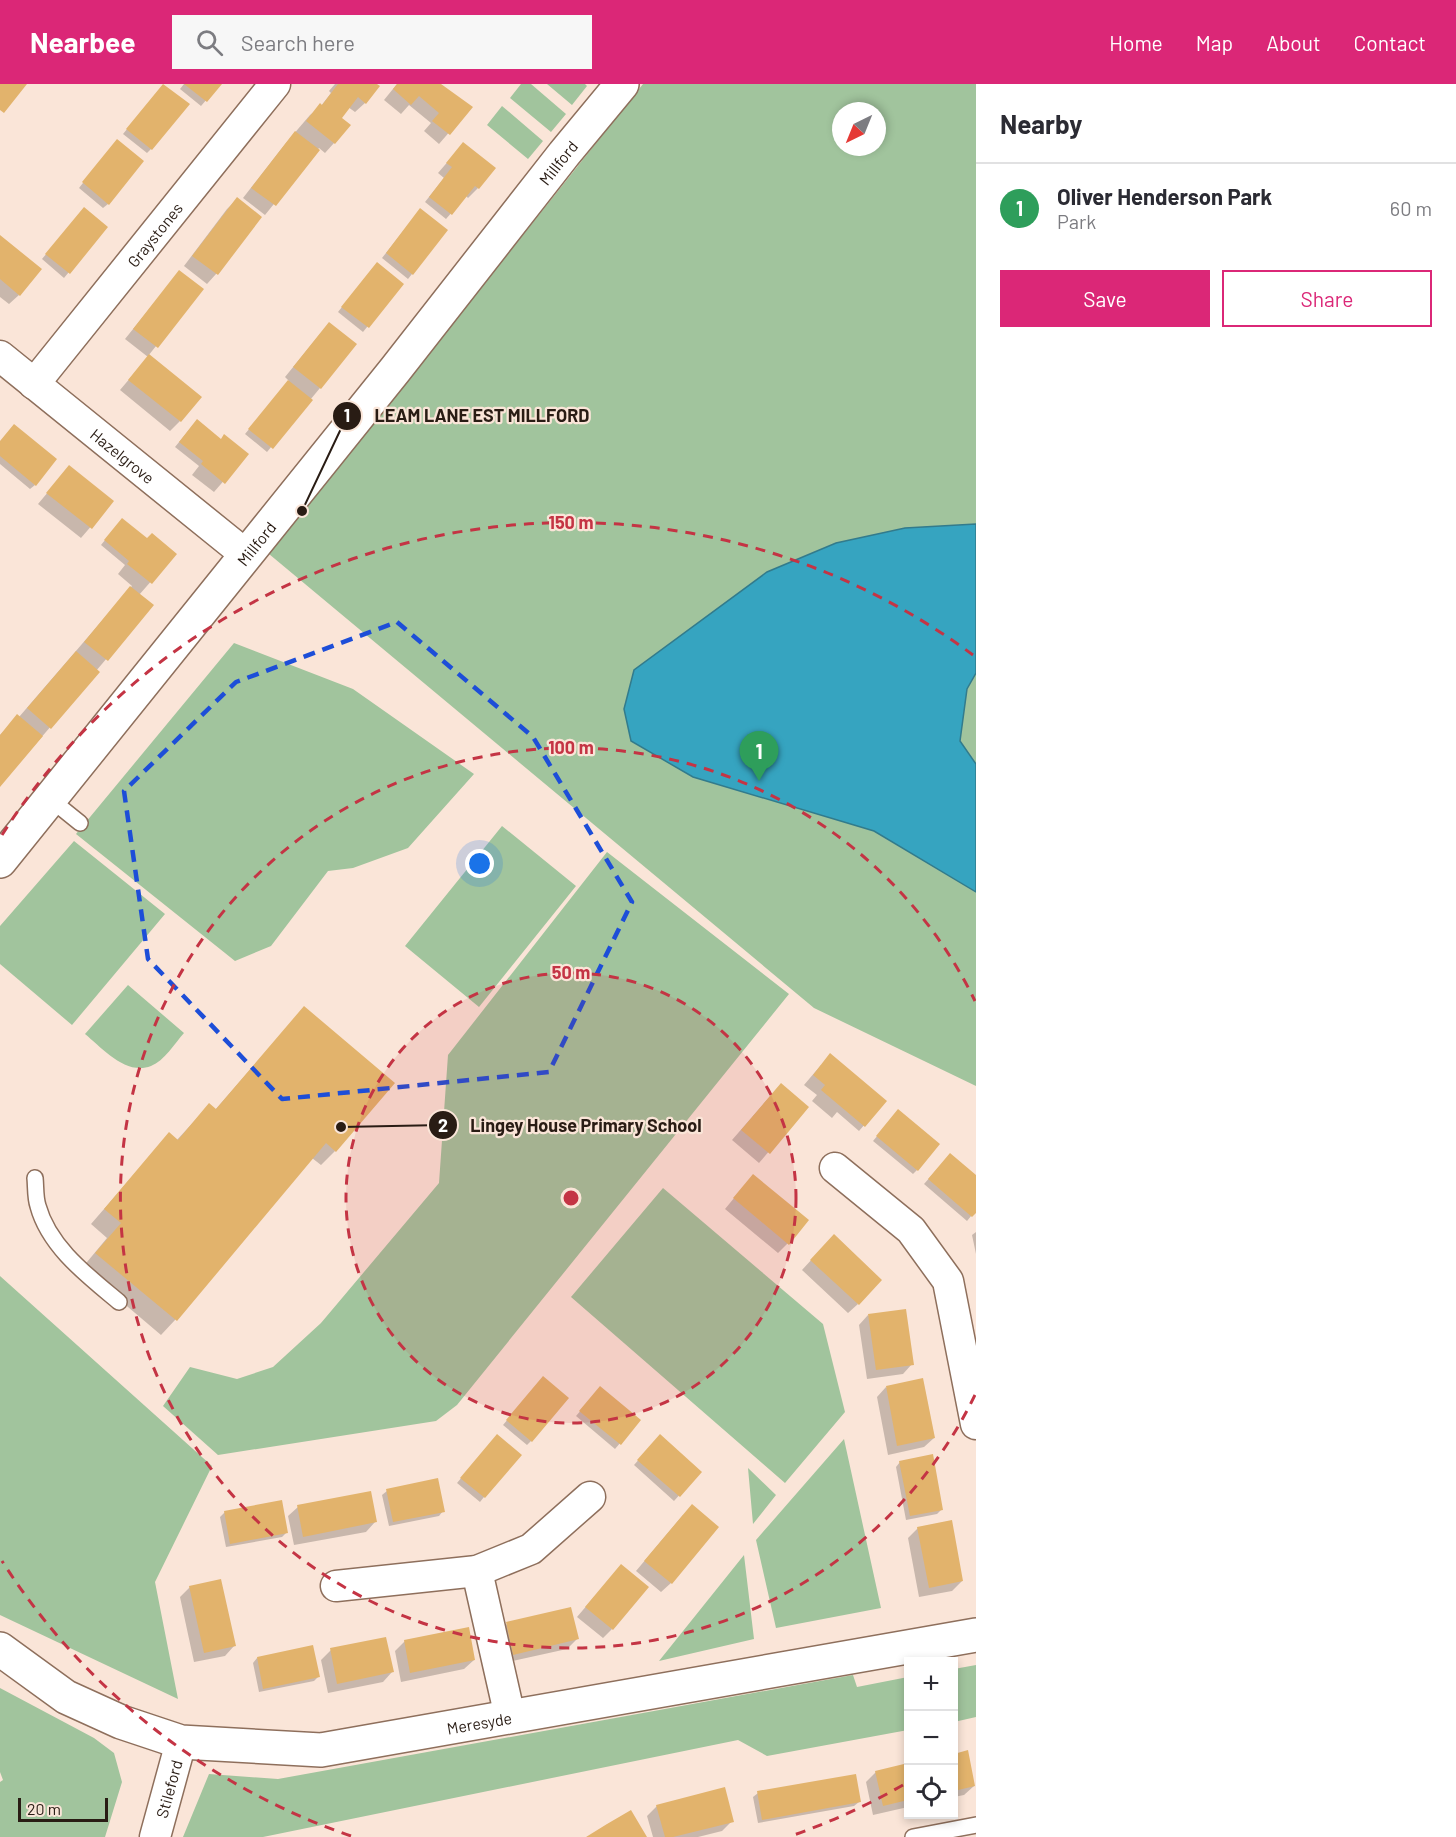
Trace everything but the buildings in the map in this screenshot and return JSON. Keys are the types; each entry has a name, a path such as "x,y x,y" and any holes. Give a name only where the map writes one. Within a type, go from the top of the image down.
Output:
{"street":[{"name":"Graystones","path":"34,384 275,84"},
{"name":"Millford","path":"0,861 622,84"},
{"name":"Hazelgrove","path":"0,356 245,554"},
{"path":"836,1168 911,1230 948,1281 976,1424"},
{"path":"336,1586 477,1571 531,1549 590,1497"},
{"path":"477,1571 510,1717"},
{"name":"Meresyde","path":"0,1649 66,1697 121,1722 181,1742 321,1750 976,1635"},
{"name":"Stileford","path":"155,1837 181,1742"}],"lane":[{"path":"49,798 80,823"},
{"path":"35,1178 38,1206 53,1239 86,1274 119,1302"},
{"path":"913,1837 976,1825"}],"highlighted area":[{"path":"397,622 533,737 632,902 549,1072 282,1099 148,959 124,791 236,682"}],"green space":[{"path":"521,84 531,84 566,114 551,132 510,98"},
{"path":"547,84 585,84 587,86 572,105"},
{"path":"643,84 976,84 976,1086 814,1008 269,554"},
{"path":"502,106 543,141 528,159 487,125"},
{"path":"234,643 353,689 474,774 408,848 353,868 328,871 271,946 235,961 76,834"},
{"path":"502,826 576,886 479,1007 405,946"},
{"path":"74,841 165,914 72,1025 0,964 0,926"},
{"path":"607,852 789,994 457,1405 436,1421 218,1455 163,1406 190,1367 237,1379 273,1367 321,1323 439,1183 448,1055"},
{"path":"128,985 184,1033 165,1056 151,1066 142,1068 124,1064 85,1034"},
{"path":"663,1188 823,1324 845,1412 785,1483 571,1297"},
{"path":"0,1276 212,1466 155,1582 178,1699 0,1615"},
{"path":"844,1439 881,1608 776,1628 756,1540"},
{"path":"748,1468 776,1495 753,1524"},
{"path":"744,1555 754,1639 659,1661"},
{"path":"976,1665 976,1717 958,1721 958,1711 958,1668"},
{"path":"853,1675 857,1687 904,1678 904,1731 767,1756 738,1740 263,1837 183,1837 209,1774 278,1779"},
{"path":"0,1688 94,1738 114,1753 122,1782 105,1837 0,1837 0,1782 3,1780 0,1772"}],"water":[{"path":"976,524 976,673 967,689 960,741 976,764 976,892 874,831 693,777 631,741 624,709 634,670 767,572 836,543 905,528"}],"place":[{"name":"LEAM LANE EST MILLFORD","path":"302,511"},
{"name":"Oliver Henderson Park","path":"759,781"},
{"name":"Lingey House Primary School","path":"341,1127"}]}
